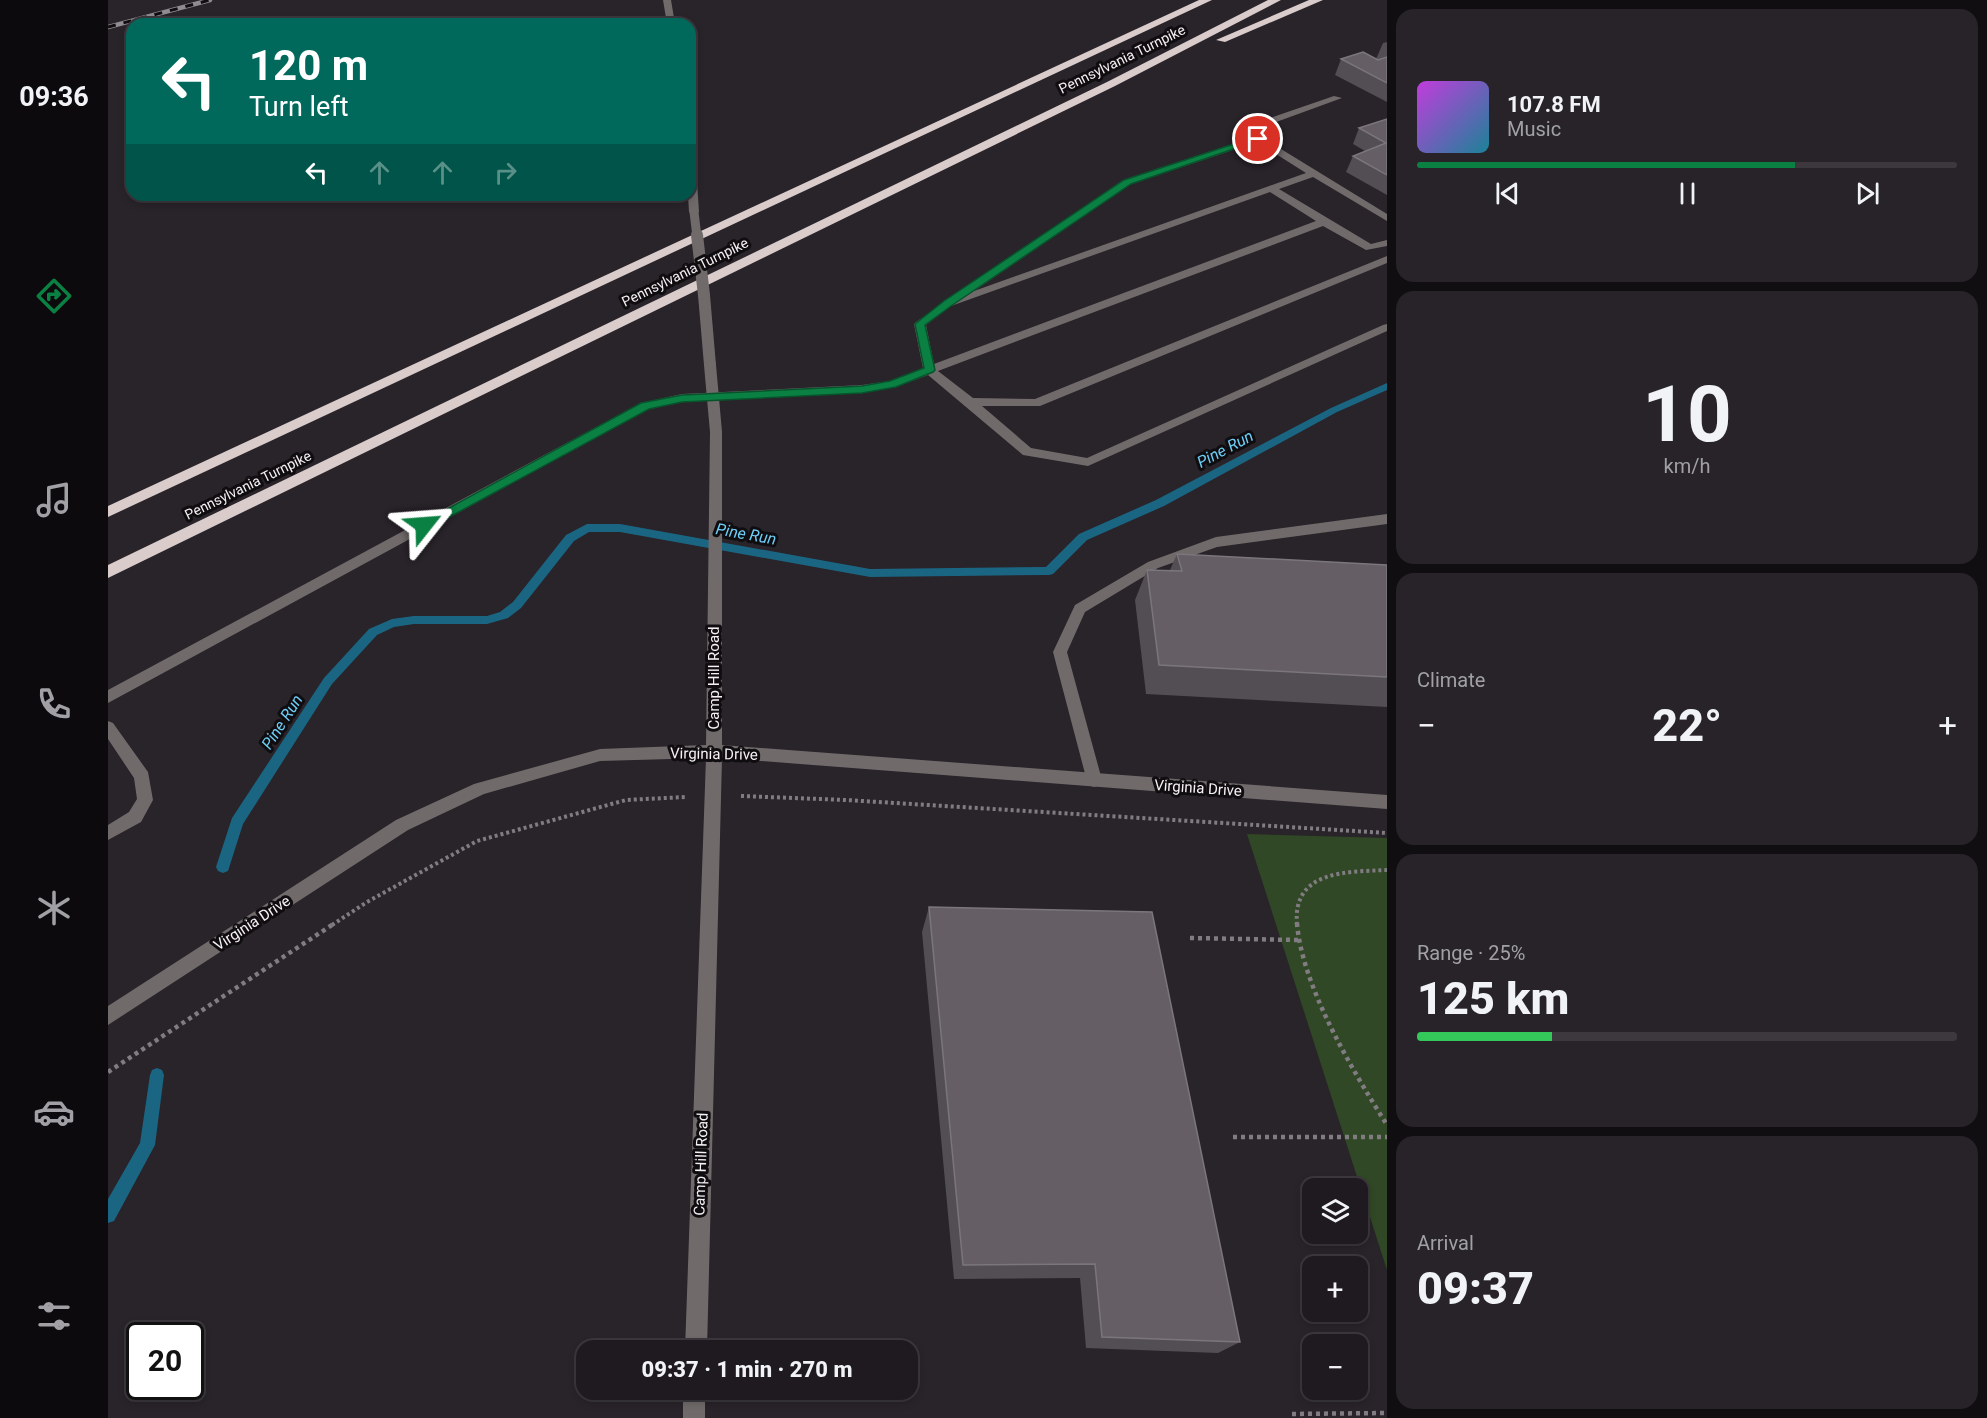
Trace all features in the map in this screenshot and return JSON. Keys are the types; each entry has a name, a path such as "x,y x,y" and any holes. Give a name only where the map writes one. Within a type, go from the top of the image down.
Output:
{"highway":[{"name":"Pennsylvania Turnpike","path":"108,512 1207,0"},
{"name":"Pennsylvania Turnpike","path":"108,572 1111,84 1276,0"},
{"path":"1111,84 1318,0"}],"street":[{"path":"667,0 670,18"},
{"path":"1258,139 1261,124 1337,98"},
{"path":"1258,139 1387,218"},
{"path":"1258,139 1127,182 947,304 920,324 929,370 1027,452 1088,462 1387,327"},
{"path":"947,304 1314,174"},
{"path":"1271,188 1370,249 1387,243"},
{"name":"Camp Hill Road","path":"693,201 716,432 714,751 696,1340"},
{"path":"108,697 645,406 682,398 862,389 892,384 1324,222"},
{"path":"969,402 1036,403 1387,259"},
{"path":"1094,780 1060,651 1080,609 1153,565 1216,542 1387,519"},
{"path":"108,727 142,777 145,800 135,817 108,833"},
{"name":"Virginia Drive","path":"108,1016 402,825 480,789 600,755 714,751 1387,802"},
{"path":"694,1400 694,1418"}],"path":[{"path":"1387,870 1334,874 1303,890 1295,907 1298,940 1334,1035 1387,1125"},
{"path":"1190,938 1298,940"},
{"path":"1233,1137 1387,1137"},
{"path":"1292,1414 1387,1413"}],"green space":[{"path":"1247,834 1387,838 1387,1270 1368,1211 1368,1178 1357,1178"}],"building":[{"path":"1363,52 1378,60 1387,57 1387,83 1341,59"},
{"path":"1387,119 1387,175 1353,156 1386,143 1359,128"},
{"path":"1177,554 1387,565 1387,677 1159,665 1147,570 1182,571"},
{"path":"929,907 1152,912 1240,1342 1102,1337 1095,1264 963,1265"}],"waterway":[{"name":"Pine Run","path":"223,867 237,822 328,681 373,632 392,623 414,620 487,620 504,615 517,605 570,538 587,528 620,528 870,573 1049,571 1083,537 1160,503 1334,410 1387,386"},
{"name":"Pine Run","path":"108,1215 147,1145 157,1075"}],"railway":[{"path":"142,18 210,0"},
{"path":"108,27 126,22"}],"route":[{"path":"424,525 645,406 657,402 682,398 880,387 929,370 920,324 947,304 1127,182 1258,139"}]}
